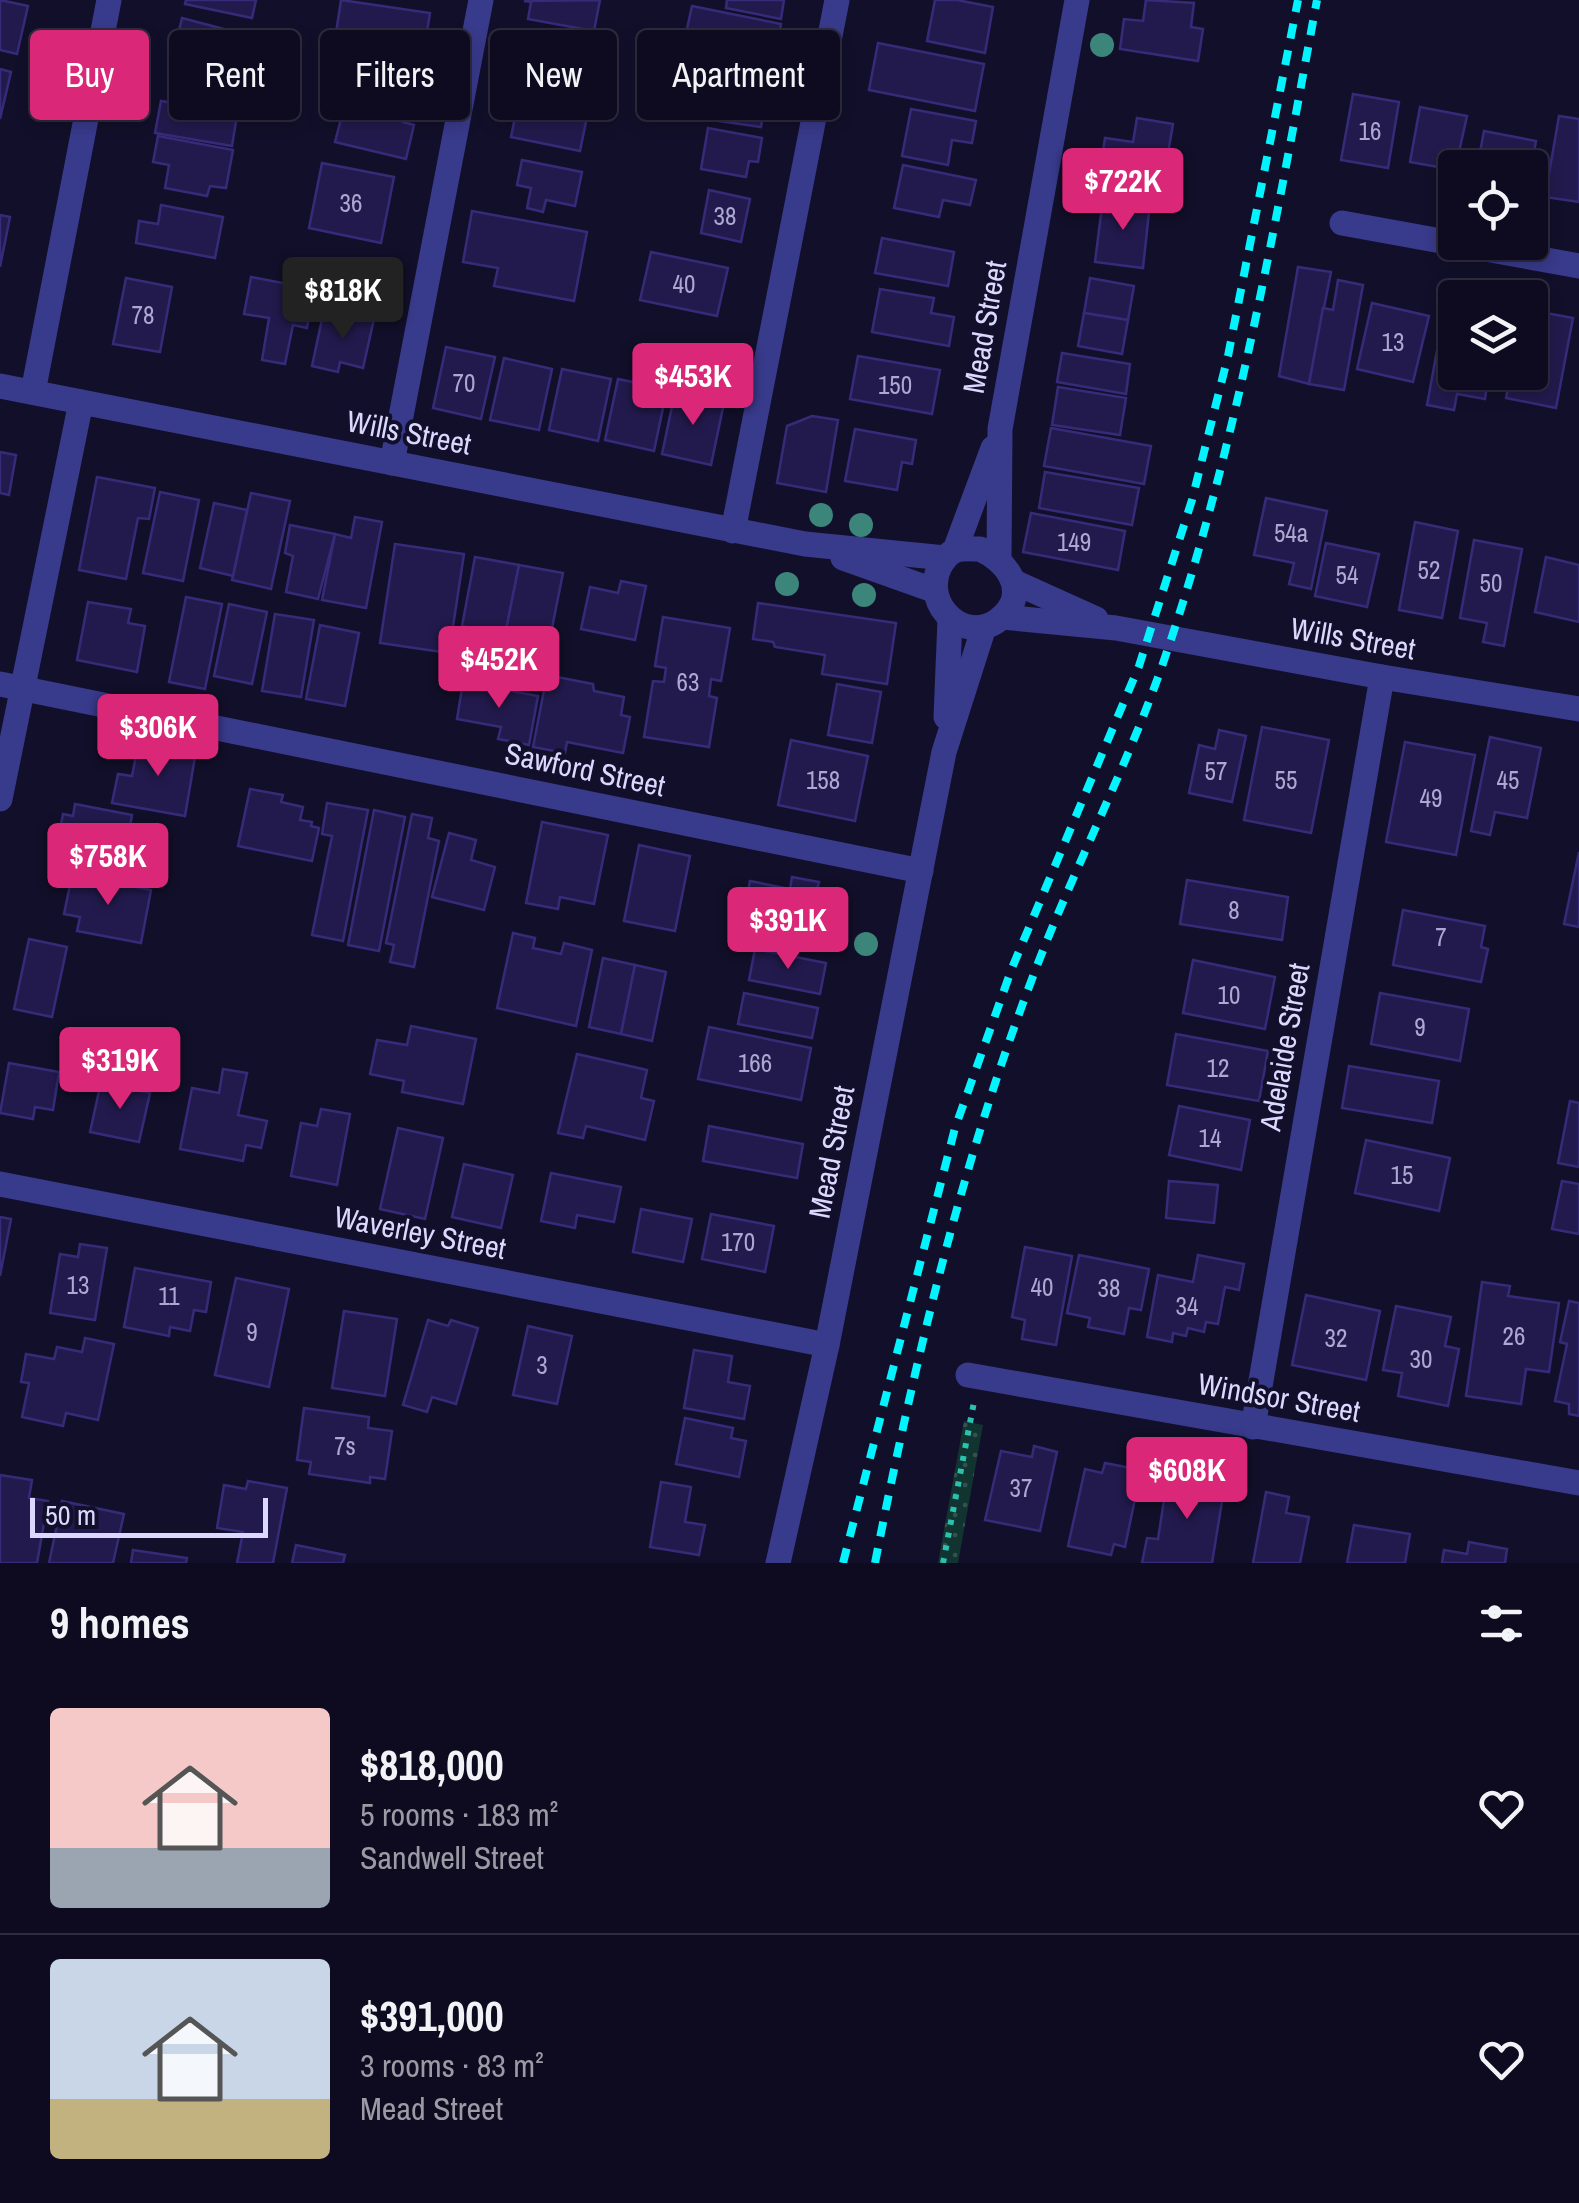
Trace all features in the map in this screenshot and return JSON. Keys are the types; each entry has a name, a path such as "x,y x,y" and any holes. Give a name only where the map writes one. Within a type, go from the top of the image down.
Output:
{"street":[{"path":"33,392 109,0"},
{"path":"392,463 481,0"},
{"path":"734,530 837,0"},
{"name":"Mead Street","path":"999,558 1000,429 1076,0"},
{"path":"1342,223 1579,266"},
{"name":"Wills Street","path":"0,386 805,544 950,554"},
{"path":"0,799 11,686 81,402"},
{"name":"Mead Street","path":"950,554 1000,429"},
{"name":"Wills Street","path":"805,544 933,590"},
{"path":"980,549 999,558 1014,582 1014,595 993,622 959,624 950,619 933,590 936,575 950,554 980,549"},
{"name":"Wills Street","path":"1014,582 1116,628"},
{"name":"Mead Street","path":"778,1563 827,1345 944,752 950,619"},
{"name":"Wills Street","path":"993,622 1116,628 1382,678 1579,709"},
{"name":"Mead Street","path":"944,752 993,622"},
{"name":"Adelaide Street","path":"1254,1428 1382,678"},
{"name":"Sawford Street","path":"11,686 921,872"},
{"name":"Waverley Street","path":"0,1184 827,1345"},
{"name":"Windsor Street","path":"974,1376 1579,1483"}],"path":[{"path":"944,1563 974,1376"}],"green space":[{"path":"964,1421 983,1425 958,1563 938,1563"}],"building":[{"path":"0,0 28,6 17,54 0,50"},
{"path":"186,0 256,0 252,18 185,4"},
{"path":"341,0 430,13 427,30 336,30"},
{"path":"600,0 594,30 528,19 531,2 524,1"},
{"path":"727,0 784,0 781,19 726,8"},
{"path":"935,0 993,7 985,53 927,41"},
{"path":"1146,0 1194,3 1191,27 1203,29 1198,61 1120,49 1124,19 1143,21"},
{"path":"692,6 781,24 780,30 687,30"},
{"path":"182,18 227,30 179,30"},
{"path":"878,43 984,64 975,111 869,90"},
{"path":"0,69 11,72 0,119"},
{"path":"1353,94 1399,102 1388,168 1341,160"},
{"path":"161,101 169,102 169,120 236,120 232,146 155,133"},
{"path":"1420,107 1467,116 1459,150 1438,150 1438,167 1410,162"},
{"path":"911,109 976,121 972,143 952,140 948,165 902,156"},
{"path":"1559,116 1579,119 1579,202 1548,197"},
{"path":"1137,118 1173,124 1168,153 1151,151 1147,179 1100,171 1105,138 1133,142"},
{"path":"341,120 404,120 414,125 406,159 335,142"},
{"path":"514,120 586,120 580,151 511,137"},
{"path":"712,120 762,120 761,127"},
{"path":"708,128 762,138 758,162 749,161 746,177 701,169"},
{"path":"1484,131 1536,141 1534,150 1480,150"},
{"path":"158,136 233,150 226,188 210,186 207,196 165,188 169,165 153,162"},
{"path":"522,160 582,172 575,206 546,200 543,212 527,208 531,188 517,185"},
{"path":"322,163 394,177 381,243 309,228"},
{"path":"903,165 976,180 970,205 943,200 939,217 894,208"},
{"path":"709,190 750,199 741,242 701,233"},
{"path":"1103,198 1150,203 1143,268 1095,262"},
{"path":"161,205 223,217 215,258 136,243 139,221 158,224"},
{"path":"472,211 587,232 574,301 494,286 498,268 463,262"},
{"path":"0,215 10,217 0,267"},
{"path":"882,238 954,252 948,286 875,273"},
{"path":"651,252 728,268 717,316 640,300"},
{"path":"1298,267 1331,272 1309,384 1279,376"},
{"path":"251,277 314,289 307,328 293,325 285,364 262,360 269,318 244,314"},
{"path":"126,278 172,287 160,352 113,344"},
{"path":"1090,278 1134,286 1128,320 1084,313"},
{"path":"1338,280 1363,285 1344,390 1309,384 1323,308 1333,310"},
{"path":"880,289 934,298 931,313 954,317 949,346 872,332"},
{"path":"1372,303 1429,316 1413,382 1357,369"},
{"path":"339,312 374,319 363,368 340,362 338,372 312,366 322,319 337,322"},
{"path":"1084,313 1128,320 1122,354 1078,346"},
{"path":"1548,313 1573,318 1556,408 1506,398 1508,390 1548,390"},
{"path":"1438,345 1438,390 1486,390 1485,399 1457,394 1454,410 1427,405"},
{"path":"446,347 495,357 481,419 433,408"},
{"path":"1062,353 1130,364 1126,394 1057,382"},
{"path":"858,356 940,370 932,414 850,399"},
{"path":"504,358 552,369 539,430 490,420"},
{"path":"562,369 611,379 598,441 549,430"},
{"path":"618,379 667,389 654,451 605,440"},
{"path":"1058,387 1126,398 1120,435 1052,425"},
{"path":"675,392 724,403 711,465 662,454"},
{"path":"812,416 838,420 826,492 777,483 787,426"},
{"path":"1051,428 1151,446 1144,484 1044,466"},
{"path":"855,429 916,440 912,464 902,462 897,490 845,481"},
{"path":"0,452 16,455 9,495 0,493"},
{"path":"1045,472 1139,488 1132,525 1039,508"},
{"path":"97,477 155,488 149,519 138,518 126,579 79,570"},
{"path":"160,492 199,500 183,581 143,573"},
{"path":"251,493 290,501 271,589 232,580"},
{"path":"1266,498 1327,511 1311,589 1289,584 1294,563 1254,555"},
{"path":"214,503 247,510 233,576 200,568"},
{"path":"1031,513 1125,531 1118,570 1023,552"},
{"path":"355,517 382,522 366,608 322,600 335,534 351,538"},
{"path":"1415,522 1458,531 1442,618 1399,610"},
{"path":"290,525 335,534 318,599 286,592 293,556 285,553"},
{"path":"1474,540 1522,549 1504,646 1483,642 1487,623 1460,618"},
{"path":"1326,543 1379,554 1367,607 1315,596"},
{"path":"395,544 464,554 449,653 380,643"},
{"path":"475,557 519,565 505,635 462,626"},
{"path":"1546,557 1579,565 1579,622 1535,612"},
{"path":"519,565 563,573 549,643 505,635"},
{"path":"621,581 646,586 635,640 581,629 590,587 618,593"},
{"path":"186,597 222,604 205,689 169,682"},
{"path":"88,602 131,609 128,623 145,626 137,672 77,660"},
{"path":"758,603 896,623 887,684 822,674 825,655 775,647 773,642 753,639"},
{"path":"229,604 267,612 252,684 214,676"},
{"path":"275,614 314,620 301,697 262,691"},
{"path":"663,617 730,628 721,681 711,679 709,696 717,698 709,747 644,737 653,681 664,682 666,668 655,666"},
{"path":"320,625 359,633 345,706 306,699"},
{"path":"547,675 593,684 594,691 624,697 621,715 630,717 623,753 567,742 565,753 533,747"},
{"path":"463,682 538,696 529,745 498,739 501,727 457,719"},
{"path":"837,684 881,692 872,743 828,735"},
{"path":"1262,727 1329,740 1311,833 1244,820"},
{"path":"1219,730 1246,736 1232,802 1189,793 1199,745 1215,749"},
{"path":"1490,737 1541,748 1527,818 1495,812 1490,835 1471,831"},
{"path":"139,740 196,751 185,816 112,803 118,774 132,776"},
{"path":"791,740 868,756 855,821 778,805"},
{"path":"1405,742 1475,755 1456,855 1386,842"},
{"path":"250,789 283,795 281,802 303,807 300,820 319,828 312,861 238,846"},
{"path":"327,803 368,810 343,941 312,935 332,836 322,834"},
{"path":"75,804 132,815 121,877 81,870 87,835 60,830 63,814 73,816"},
{"path":"374,810 405,817 379,951 348,945"},
{"path":"412,814 432,818 428,838 439,841 414,967 390,962 394,945 386,943"},
{"path":"542,822 608,835 594,904 560,897 558,909 526,903"},
{"path":"449,833 476,840 471,860 495,867 484,910 432,897"},
{"path":"639,845 690,856 675,931 624,921"},
{"path":"1579,852 1579,927 1564,924"},
{"path":"72,875 151,890 141,943 77,931 80,917 64,914"},
{"path":"792,877 819,882 816,893 835,897 825,943 741,927 750,881 790,889"},
{"path":"1187,880 1288,897 1282,940 1180,924"},
{"path":"1403,910 1485,926 1481,947 1488,949 1481,982 1393,965"},
{"path":"513,933 535,938 533,948 561,954 564,943 592,950 576,1026 497,1008"},
{"path":"29,939 67,947 52,1017 14,1009"},
{"path":"755,949 826,963 820,994 749,980"},
{"path":"603,958 635,965 621,1034 589,1027"},
{"path":"1193,960 1275,977 1265,1029 1183,1013"},
{"path":"635,965 666,972 652,1041 621,1034"},
{"path":"744,993 818,1008 812,1038 738,1024"},
{"path":"1380,993 1469,1009 1460,1061 1371,1044"},
{"path":"411,1026 476,1039 463,1104 402,1092 404,1081 370,1074 377,1040 407,1045"},
{"path":"709,1027 811,1048 801,1100 698,1079"},
{"path":"1176,1034 1268,1051 1259,1101 1167,1085"},
{"path":"577,1054 647,1070 641,1098 654,1101 645,1140 586,1126 583,1138 558,1133"},
{"path":"9,1063 59,1072 53,1110 35,1107 33,1119 0,1113"},
{"path":"1349,1066 1439,1081 1432,1123 1342,1108"},
{"path":"223,1069 247,1073 238,1115 267,1121 261,1148 246,1145 243,1161 180,1149 192,1088 219,1093"},
{"path":"101,1082 150,1093 139,1142 90,1132"},
{"path":"1570,1101 1579,1103 1579,1167 1558,1163"},
{"path":"1179,1106 1250,1120 1241,1170 1169,1155"},
{"path":"321,1109 350,1114 337,1185 291,1176 301,1123 317,1126"},
{"path":"709,1126 803,1144 797,1178 703,1161"},
{"path":"398,1128 443,1138 425,1219 380,1209"},
{"path":"1366,1140 1450,1158 1439,1211 1355,1193"},
{"path":"464,1164 513,1175 501,1228 452,1217"},
{"path":"551,1173 621,1187 614,1222 577,1215 575,1228 541,1221"},
{"path":"1169,1181 1218,1185 1214,1223 1166,1218"},
{"path":"1562,1181 1579,1184 1579,1234 1552,1229"},
{"path":"641,1209 692,1219 683,1262 633,1252"},
{"path":"711,1214 774,1226 765,1272 702,1259"},
{"path":"0,1217 11,1219 0,1276"},
{"path":"80,1244 107,1248 95,1320 50,1313 60,1254 78,1257"},
{"path":"1025,1247 1072,1256 1056,1345 1022,1339 1025,1320 1012,1317"},
{"path":"1079,1255 1149,1269 1141,1310 1129,1308 1124,1334 1088,1327 1090,1318 1067,1313"},
{"path":"1198,1255 1244,1264 1239,1290 1225,1287 1218,1324 1206,1322 1204,1332 1188,1328 1186,1336 1173,1333 1172,1342 1147,1337 1158,1275 1193,1282"},
{"path":"135,1268 211,1282 206,1312 194,1310 190,1331 170,1327 169,1336 124,1327"},
{"path":"236,1278 289,1289 269,1387 215,1375"},
{"path":"1482,1282 1510,1286 1508,1296 1559,1303 1549,1372 1526,1369 1521,1404 1466,1396"},
{"path":"1306,1295 1380,1311 1366,1380 1292,1365"},
{"path":"1569,1301 1579,1303 1579,1416 1569,1414 1569,1404 1555,1401 1567,1344 1560,1342"},
{"path":"1396,1306 1451,1317 1445,1346 1459,1349 1448,1406 1398,1396 1402,1373 1383,1370"},
{"path":"344,1311 397,1319 385,1396 332,1388"},
{"path":"428,1320 448,1326 451,1320 478,1328 456,1404 432,1397 427,1412 403,1405"},
{"path":"528,1326 572,1336 557,1404 513,1395"},
{"path":"85,1338 114,1344 98,1420 66,1413 63,1426 22,1417 29,1383 21,1382 26,1354 54,1359 57,1347 82,1352"},
{"path":"694,1350 732,1356 728,1382 750,1386 744,1419 684,1408"},
{"path":"304,1408 369,1417 368,1428 392,1431 385,1479 370,1477 370,1483 309,1474 311,1462 297,1460"},
{"path":"685,1418 733,1428 731,1438 746,1441 739,1477 676,1464"},
{"path":"1034,1446 1057,1452 1040,1531 985,1520 1001,1451 1032,1457"},
{"path":"1105,1463 1141,1470 1125,1547 1114,1544 1111,1555 1068,1546 1085,1469 1102,1473"},
{"path":"1168,1474 1225,1483 1212,1563 1142,1563 1147,1538 1158,1539"},
{"path":"0,1475 32,1480 29,1498 48,1501 37,1563 0,1563"},
{"path":"248,1481 287,1488 273,1563 237,1563 243,1532 217,1528 224,1485 246,1489"},
{"path":"661,1482 691,1487 685,1522 705,1525 699,1555 650,1547"},
{"path":"1266,1492 1289,1497 1286,1513 1309,1517 1300,1563 1253,1563"},
{"path":"62,1501 124,1514 113,1563 49,1563"},
{"path":"1354,1525 1410,1534 1405,1563 1347,1563"},
{"path":"1469,1542 1507,1549 1505,1563 1442,1563 1444,1550 1467,1554"},
{"path":"296,1545 345,1555 343,1563 292,1563"},
{"path":"133,1550 187,1558 186,1563 131,1563"}],"railway":[{"path":"843,1563 955,1128 1012,968 1139,666 1192,500 1228,356 1298,0"},
{"path":"875,1563 941,1268 1006,1050 1047,940 1131,747 1188,587 1251,338 1317,0"}]}
